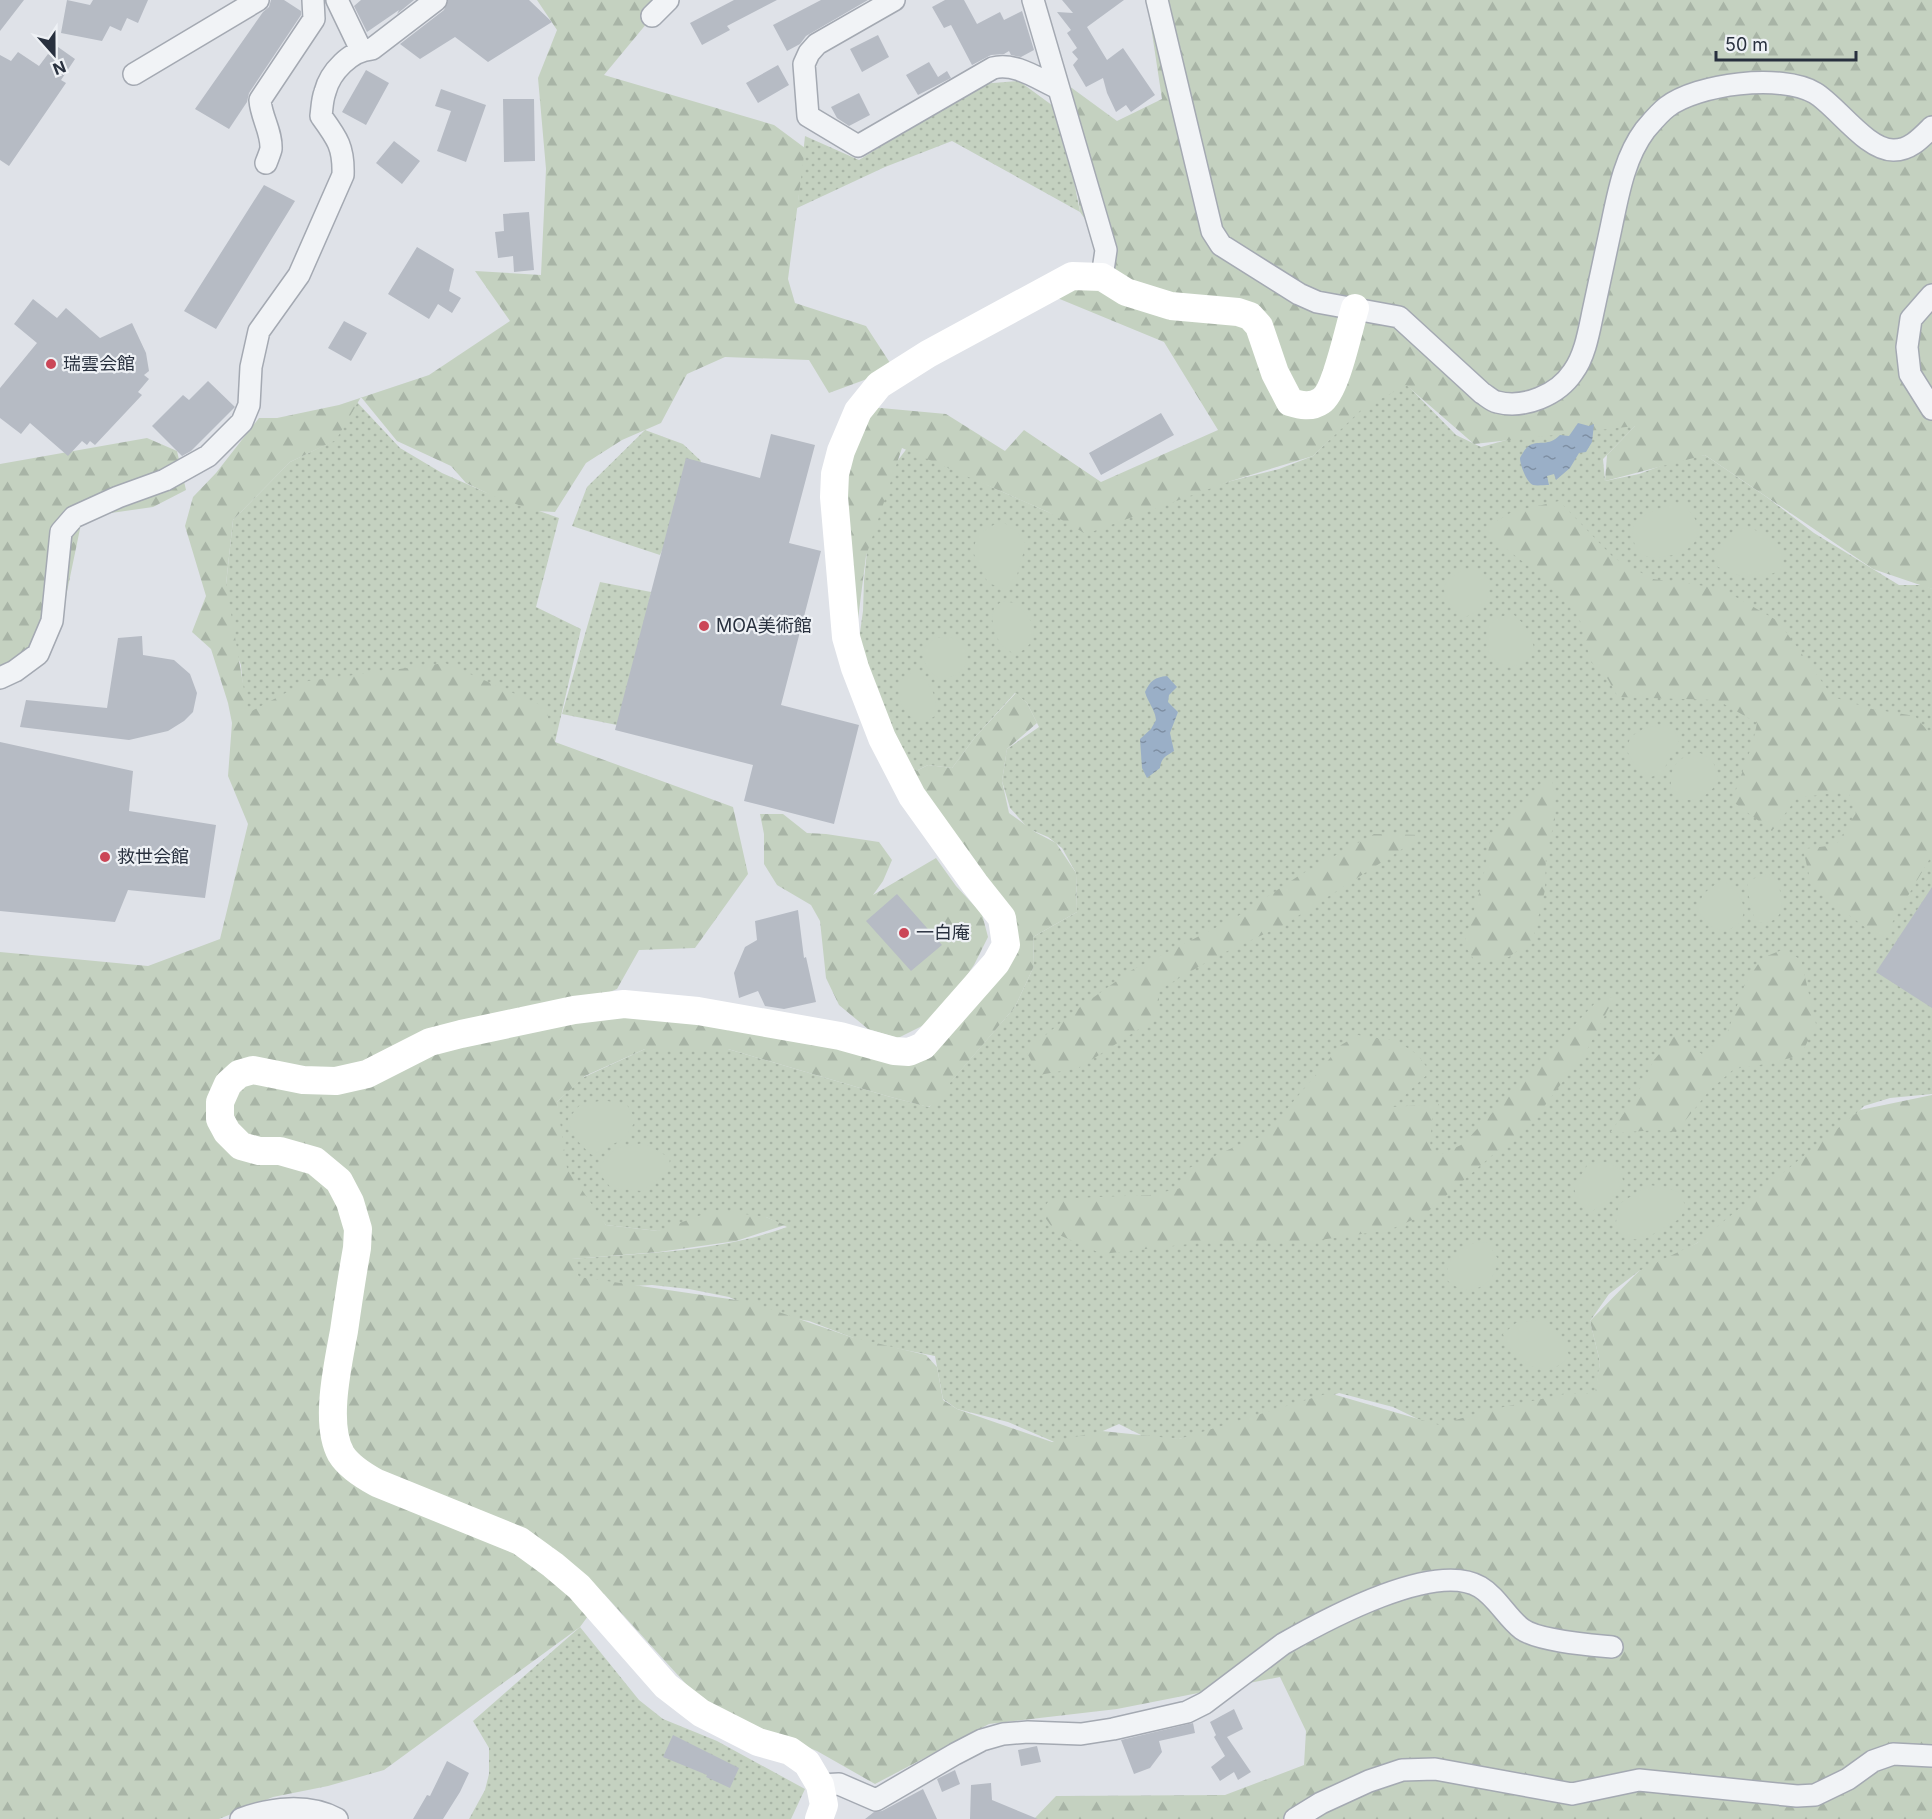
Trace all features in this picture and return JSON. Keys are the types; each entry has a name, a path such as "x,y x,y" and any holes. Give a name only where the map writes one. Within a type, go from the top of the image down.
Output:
{"street":[{"path":"134,74 258,0"},
{"path":"266,163 271,148 269,134 261,113 260,100 315,19 313,0"},
{"path":"337,0 361,50"},
{"path":"0,678 15,672 38,654 52,621 62,532 74,517 118,497 165,480 208,456 242,422 249,405 251,367 259,331 299,275 343,175 344,159 340,143 321,116 325,91 339,67 361,50 372,49 436,0"},
{"path":"652,16 668,0"},
{"path":"894,0 818,44 809,53 804,64 808,116 858,146 993,68 1012,67 1058,88"},
{"path":"1033,0 1106,250 1102,277"},
{"path":"1157,0 1212,231 1221,245 1299,294 1317,302 1399,317 1482,393 1496,402 1517,404 1537,399 1558,388 1574,372 1586,341 1618,198 1631,151 1646,129 1667,107 1701,90 1756,82 1791,85 1815,93 1875,145 1885,148 1894,150 1915,144 1932,127"},
{"path":"822,1817 824,1804 820,1785 807,1763 790,1751 758,1742 700,1713 666,1686 579,1587 553,1564 520,1541 377,1483 358,1472 342,1456 337,1444 333,1395 357,1248 357,1229 350,1202 339,1181 315,1161 280,1151 259,1151 241,1146 227,1132 220,1119 220,1102 228,1084 239,1074 253,1070 303,1080 336,1082 367,1074 430,1042 574,1010 624,1004 698,1011 818,1032 894,1050 909,1052 923,1046 996,963 1006,945 1002,918 912,796 882,738 855,668 846,637 834,496 835,474 841,451 858,411 879,385 928,354 1072,276 1102,277 1126,292 1171,306 1238,312 1250,316 1259,326 1281,388 1290,402 1306,406 1322,401 1332,386 1355,308"},
{"path":"1932,295 1911,319 1907,347 1910,374 1932,408"},
{"path":"820,1785 839,1784 876,1800 955,1754 982,1740 1003,1734 1029,1732 1081,1734 1187,1712 1205,1703 1297,1636 1360,1605 1432,1580 1464,1581 1481,1587 1521,1629 1530,1634 1581,1645 1612,1647"},
{"path":"1295,1819 1321,1803 1369,1781 1402,1770 1435,1768 1572,1794 1639,1780 1797,1796 1815,1795 1848,1779 1873,1761 1893,1754 1932,1756"},
{"path":"241,1819 267,1811 287,1809 317,1811 337,1819"}],"green space":[{"path":"537,0 655,0 657,11 604,75 774,125 805,148 788,279 795,303 866,326 894,369 829,393 809,360 725,357 687,374 661,423 622,440 586,463 555,512 536,511 493,496 466,483 451,466 397,441 361,398 429,375 510,321 475,271 541,275 546,169 538,78 557,30"},
{"path":"1147,0 1932,0 1932,589 1873,569 1705,455 1605,481 1607,455 1635,426 1474,444 1406,385 1361,410 1313,456 1231,481 1086,534 1048,512 902,448 866,556 856,635 834,497 870,407 946,414 1005,451 1024,430 1101,482 1218,430 1164,342 1050,295 1115,261 1080,212 1065,83 1117,121 1162,99"},
{"path":"1019,81 1060,111 1080,212 952,141 885,167 795,209 798,201 805,136 859,160 980,84"},
{"path":"1406,384 1456,435 1481,447 1514,438 1636,425 1603,459 1605,481 1639,474 1682,458 1705,455 1814,533 1899,585 1924,585 1932,589 1932,1094 1890,1098 1864,1106 1791,1180 1749,1212 1660,1265 1639,1271 1609,1294 1590,1321 1600,1362 1596,1394 1565,1394 1547,1407 1445,1427 1422,1421 1393,1407 1339,1393 1280,1416 1179,1439 1147,1438 1119,1424 1066,1447 1008,1422 957,1409 943,1399 935,1356 864,1342 809,1321 767,1314 729,1297 689,1289 652,1285 632,1286 579,1278 571,1259 708,1247 787,1227 766,1217 658,1231 606,1225 561,1171 557,1102 582,1078 645,1049 728,1049 929,1107 1015,1007 1034,966 1033,937 1077,912 1076,873 1062,848 1048,837 1029,829 1010,808 1002,781 1007,749 1039,727 1027,703 1015,693 976,736 952,768 928,765 906,776 855,668 863,611 873,493 908,447 1082,527 1231,481 1279,469 1313,456 1372,398"},
{"path":"361,398 336,440 290,462 233,520 226,584 248,713 308,681 445,663 545,707 555,742 733,807 748,874 695,948 639,950 617,989 537,1021 620,1010 906,1061 1011,958 906,776 928,765 952,768 976,736 1016,693 1027,703 1037,723 1007,749 1002,781 1009,813 1035,832 1056,843 1076,873 1077,912 1033,937 1034,966 1015,1007 950,1083 950,1094 928,1107 728,1049 645,1049 585,1076 557,1102 567,1168 606,1225 658,1231 715,1210 766,1217 785,1225 736,1241 659,1252 572,1259 579,1277 750,1302 851,1337 926,1355 937,1367 943,1400 957,1409 1052,1442 1102,1431 1179,1439 1329,1393 1439,1425 1489,1410 1565,1394 1595,1394 1600,1362 1590,1321 1639,1271 1697,1243 1860,1110 1932,1095 1932,1819 1034,1819 1056,1796 1225,1795 1304,1765 1306,1731 1280,1677 1117,1709 989,1724 875,1784 817,1751 706,1706 604,1594 580,1627 384,1770 328,1786 273,1797 219,1819 0,1819 0,952 148,966 220,939 248,824 228,776 232,723 228,703 211,649 192,632 206,596 185,526 193,497 216,473 259,418 277,418"},
{"path":"355,400 400,448 442,473 485,492 559,518 536,607 581,629 555,742 245,716 241,665 222,621 233,520 290,462 335,440"},
{"path":"645,430 683,444 701,461 660,555 572,526 587,487"},
{"path":"147,438 177,451 186,490 153,507 104,514 81,524 63,611 38,654 0,675 0,464"},
{"path":"1559,501 1614,558 1653,579 1720,588 1778,621 1833,697 1872,709 1915,716 1932,736 1932,855 1882,940 1829,900 1810,879 1803,849 1836,845 1856,813 1848,791 1797,798 1772,831 1732,801 1753,742 1757,723 1717,700 1618,697 1606,676 1591,662 1579,617 1541,576 1482,530 1512,512"},
{"path":"1670,505 1684,505 1692,514 1698,530 1697,538 1687,550 1678,554 1653,558 1639,553 1634,542 1634,526 1644,516"},
{"path":"1000,521 1014,528 1026,544 1017,575 1005,589 988,583 973,552 977,535"},
{"path":"1750,528 1762,533 1782,554 1782,569 1765,576 1750,577 1734,574 1718,567 1714,552 1734,530"},
{"path":"1463,569 1480,570 1490,581 1484,604 1476,612 1463,618 1455,611 1444,591 1447,581"},
{"path":"600,582 651,592 622,726 562,714"},
{"path":"1002,601 1015,603 1028,617 1034,628 1032,640 1027,647 1015,655 1000,644 994,629 992,618 994,608"},
{"path":"1513,614 1528,631 1535,652 1529,659 1516,666 1501,665 1490,655 1487,644 1487,626 1499,617"},
{"path":"951,637 965,645 966,665 958,674 941,681 928,668 922,650 935,638"},
{"path":"912,673 920,673 935,697 935,716 922,724 911,717 900,698 900,684 904,677"},
{"path":"1661,725 1673,730 1680,739 1662,773 1651,777 1633,762 1627,751 1630,737 1645,728"},
{"path":"1695,751 1710,759 1716,770 1718,782 1701,797 1691,800 1678,799 1671,791 1673,770 1682,758"},
{"path":"1552,773 1555,820 1546,854 1545,890 1533,939 1509,957 1476,963 1464,944 1482,883 1490,842 1528,797"},
{"path":"760,814 783,814 807,833 879,842 892,860 883,881 873,895 936,858 956,886 982,914 988,937 974,965 943,1010 922,1026 898,1038 868,1029 839,1005 826,978 820,921 811,905 777,885 764,864 764,834"},
{"path":"1374,834 1424,835 1284,925 1217,956 1159,990 1159,1016 1079,1068 1039,1075 1026,1051 1080,1007 1132,970 1235,918 1300,875"},
{"path":"1762,874 1773,875 1780,891 1782,908 1774,920 1755,922 1748,893 1748,882"},
{"path":"1721,880 1738,893 1744,913 1736,926 1723,931 1712,927 1697,911 1703,894"},
{"path":"1784,949 1801,960 1816,1024 1801,1055 1772,1063 1734,1069 1709,1091 1676,1132 1660,1130 1610,1133 1636,1096 1654,1060 1676,1034 1702,1054 1727,1033 1745,984 1762,958"},
{"path":"1615,996 1588,1048 1537,1116 1424,1215 1389,1230 1313,1241 1198,1243 1102,1254 1057,1234 1041,1212 1050,1199 1150,1195 1181,1188 1189,1168 1245,1142 1264,1136 1341,1045 1358,1035 1397,1041 1418,1055 1430,1072 1392,1107 1439,1104 1432,1119 1430,1148 1442,1154 1463,1144 1596,1002"},
{"path":"603,1100 627,1105 636,1120 625,1138 592,1155 576,1139 568,1119 579,1106"},
{"path":"644,1143 670,1158 668,1172 642,1191 611,1188 603,1178 600,1165 616,1148"},
{"path":"1608,1162 1621,1170 1623,1181 1613,1196 1590,1213 1578,1200 1573,1183 1578,1180 1588,1164"},
{"path":"1649,1185 1665,1187 1680,1193 1685,1205 1681,1218 1643,1240 1631,1239 1619,1234 1616,1222 1619,1204"},
{"path":"1478,1242 1488,1243 1498,1259 1494,1274 1481,1287 1469,1290 1457,1287 1447,1280 1451,1259 1459,1250"},
{"path":"1544,1319 1561,1335 1569,1355 1561,1364 1542,1369 1522,1361 1507,1344 1503,1334 1516,1323"},
{"path":"580,1627 639,1700 663,1719 717,1741 805,1789 791,1819 469,1819 485,1790 489,1774 489,1748 473,1721"}],"water":[{"path":"1578,423 1589,426 1594,424 1592,442 1586,452 1579,453 1570,468 1556,480 1554,474 1547,476 1549,485 1530,483 1520,461 1526,449 1534,444 1552,441 1560,435 1569,436"},
{"path":"1167,676 1177,687 1169,695 1168,702 1178,712 1170,733 1174,751 1166,756 1160,768 1147,778 1142,768 1140,739 1151,729 1156,720 1145,692 1153,680"}],"building":[{"path":"0,0 24,0 0,31"},
{"path":"67,0 90,5 93,0 148,0 138,23 127,18 121,31 110,26 102,41 61,33"},
{"path":"271,0 284,0 301,11 301,15 249,93 247,102 229,129 195,109 263,12 269,7"},
{"path":"361,0 414,0 397,14 399,10 367,32 354,6"},
{"path":"448,0 529,0 552,22 488,62 455,37 420,59 400,44 444,10"},
{"path":"734,0 777,0 727,26 730,30 702,45 690,23"},
{"path":"821,0 868,0 806,36 800,44 787,51 773,25"},
{"path":"945,0 964,0 977,24 1000,12 1004,20 1022,11 1034,50 1021,57 1011,55 1009,51 1004,54 991,55 972,65 951,25 944,28 932,7"},
{"path":"1062,0 1124,0 1087,27 1107,60 1123,48 1155,95 1131,112 1126,105 1116,112 1103,78 1086,87 1073,65 1078,59 1072,52 1077,48 1067,33 1071,30 1057,12 1073,13"},
{"path":"878,35 889,57 862,72 850,49"},
{"path":"58,47 75,59 61,80 66,83 9,166 0,160 0,55 11,61 18,52 39,66 48,54 56,59"},
{"path":"929,62 938,77 947,71 951,78 918,95 906,75"},
{"path":"778,65 789,85 758,103 746,83"},
{"path":"366,70 389,83 366,125 342,112"},
{"path":"441,89 486,105 466,162 437,151 451,111 435,106"},
{"path":"859,93 870,115 849,126 837,118 831,107"},
{"path":"503,99 534,99 535,161 504,162"},
{"path":"394,141 420,161 402,184 376,163"},
{"path":"264,185 295,201 216,329 184,311"},
{"path":"529,212 534,270 514,272 513,256 498,258 495,232 504,231 503,214"},
{"path":"417,247 454,269 449,291 461,298 452,313 438,304 429,319 388,294"},
{"path":"33,299 57,318 66,308 100,338 132,323 146,353 149,371 144,375 149,379 138,392 142,395 95,445 90,441 87,445 82,441 68,456 30,423 21,434 0,418 0,388 37,343 14,324"},
{"path":"344,321 367,333 351,361 328,348"},
{"path":"208,381 235,407 191,451 182,456 152,426 183,395 189,400"},
{"path":"1161,413 1174,435 1101,475 1089,453"},
{"path":"771,434 815,445 789,543 821,551 781,705 859,725 834,824 744,801 753,765 615,730 686,458 760,478"},
{"path":"142,636 143,655 174,660 190,674 197,693 193,712 184,721 168,731 129,740 20,727 26,700 107,708 118,638"},
{"name":"救世会館","path":"0,742 133,771 129,811 216,825 205,898 128,890 115,922 0,911"},
{"path":"1932,887 1932,1008 1876,972"},
{"name":"一白庵","path":"897,894 942,945 911,971 866,921"},
{"path":"798,910 804,958 806,957 816,1002 784,1009 765,1006 758,991 739,998 734,973 745,947 757,940 755,921"},
{"path":"1234,1709 1243,1729 1227,1737 1251,1772 1238,1780 1234,1772 1220,1781 1211,1767 1225,1756 1214,1737 1216,1735 1210,1722"},
{"path":"1193,1723 1195,1733 1159,1741 1162,1752 1150,1768 1134,1774 1121,1740"},
{"path":"673,1735 739,1768 730,1788 706,1777 707,1775 663,1757"},
{"path":"1037,1746 1041,1762 1021,1766 1018,1750"},
{"path":"447,1761 469,1773 460,1792 443,1819 413,1819 427,1795 430,1796"},
{"path":"955,1770 960,1784 942,1792 937,1779"},
{"path":"991,1783 992,1800 1038,1819 970,1819 971,1785"},
{"path":"923,1789 937,1819 865,1819 874,1812 882,1811"}],"place":[{"name":"瑞雲会館","path":"51,364"},
{"name":"MOA美術館","path":"704,626"},
{"name":"救世会館","path":"105,857"},
{"name":"一白庵","path":"904,933"}]}
